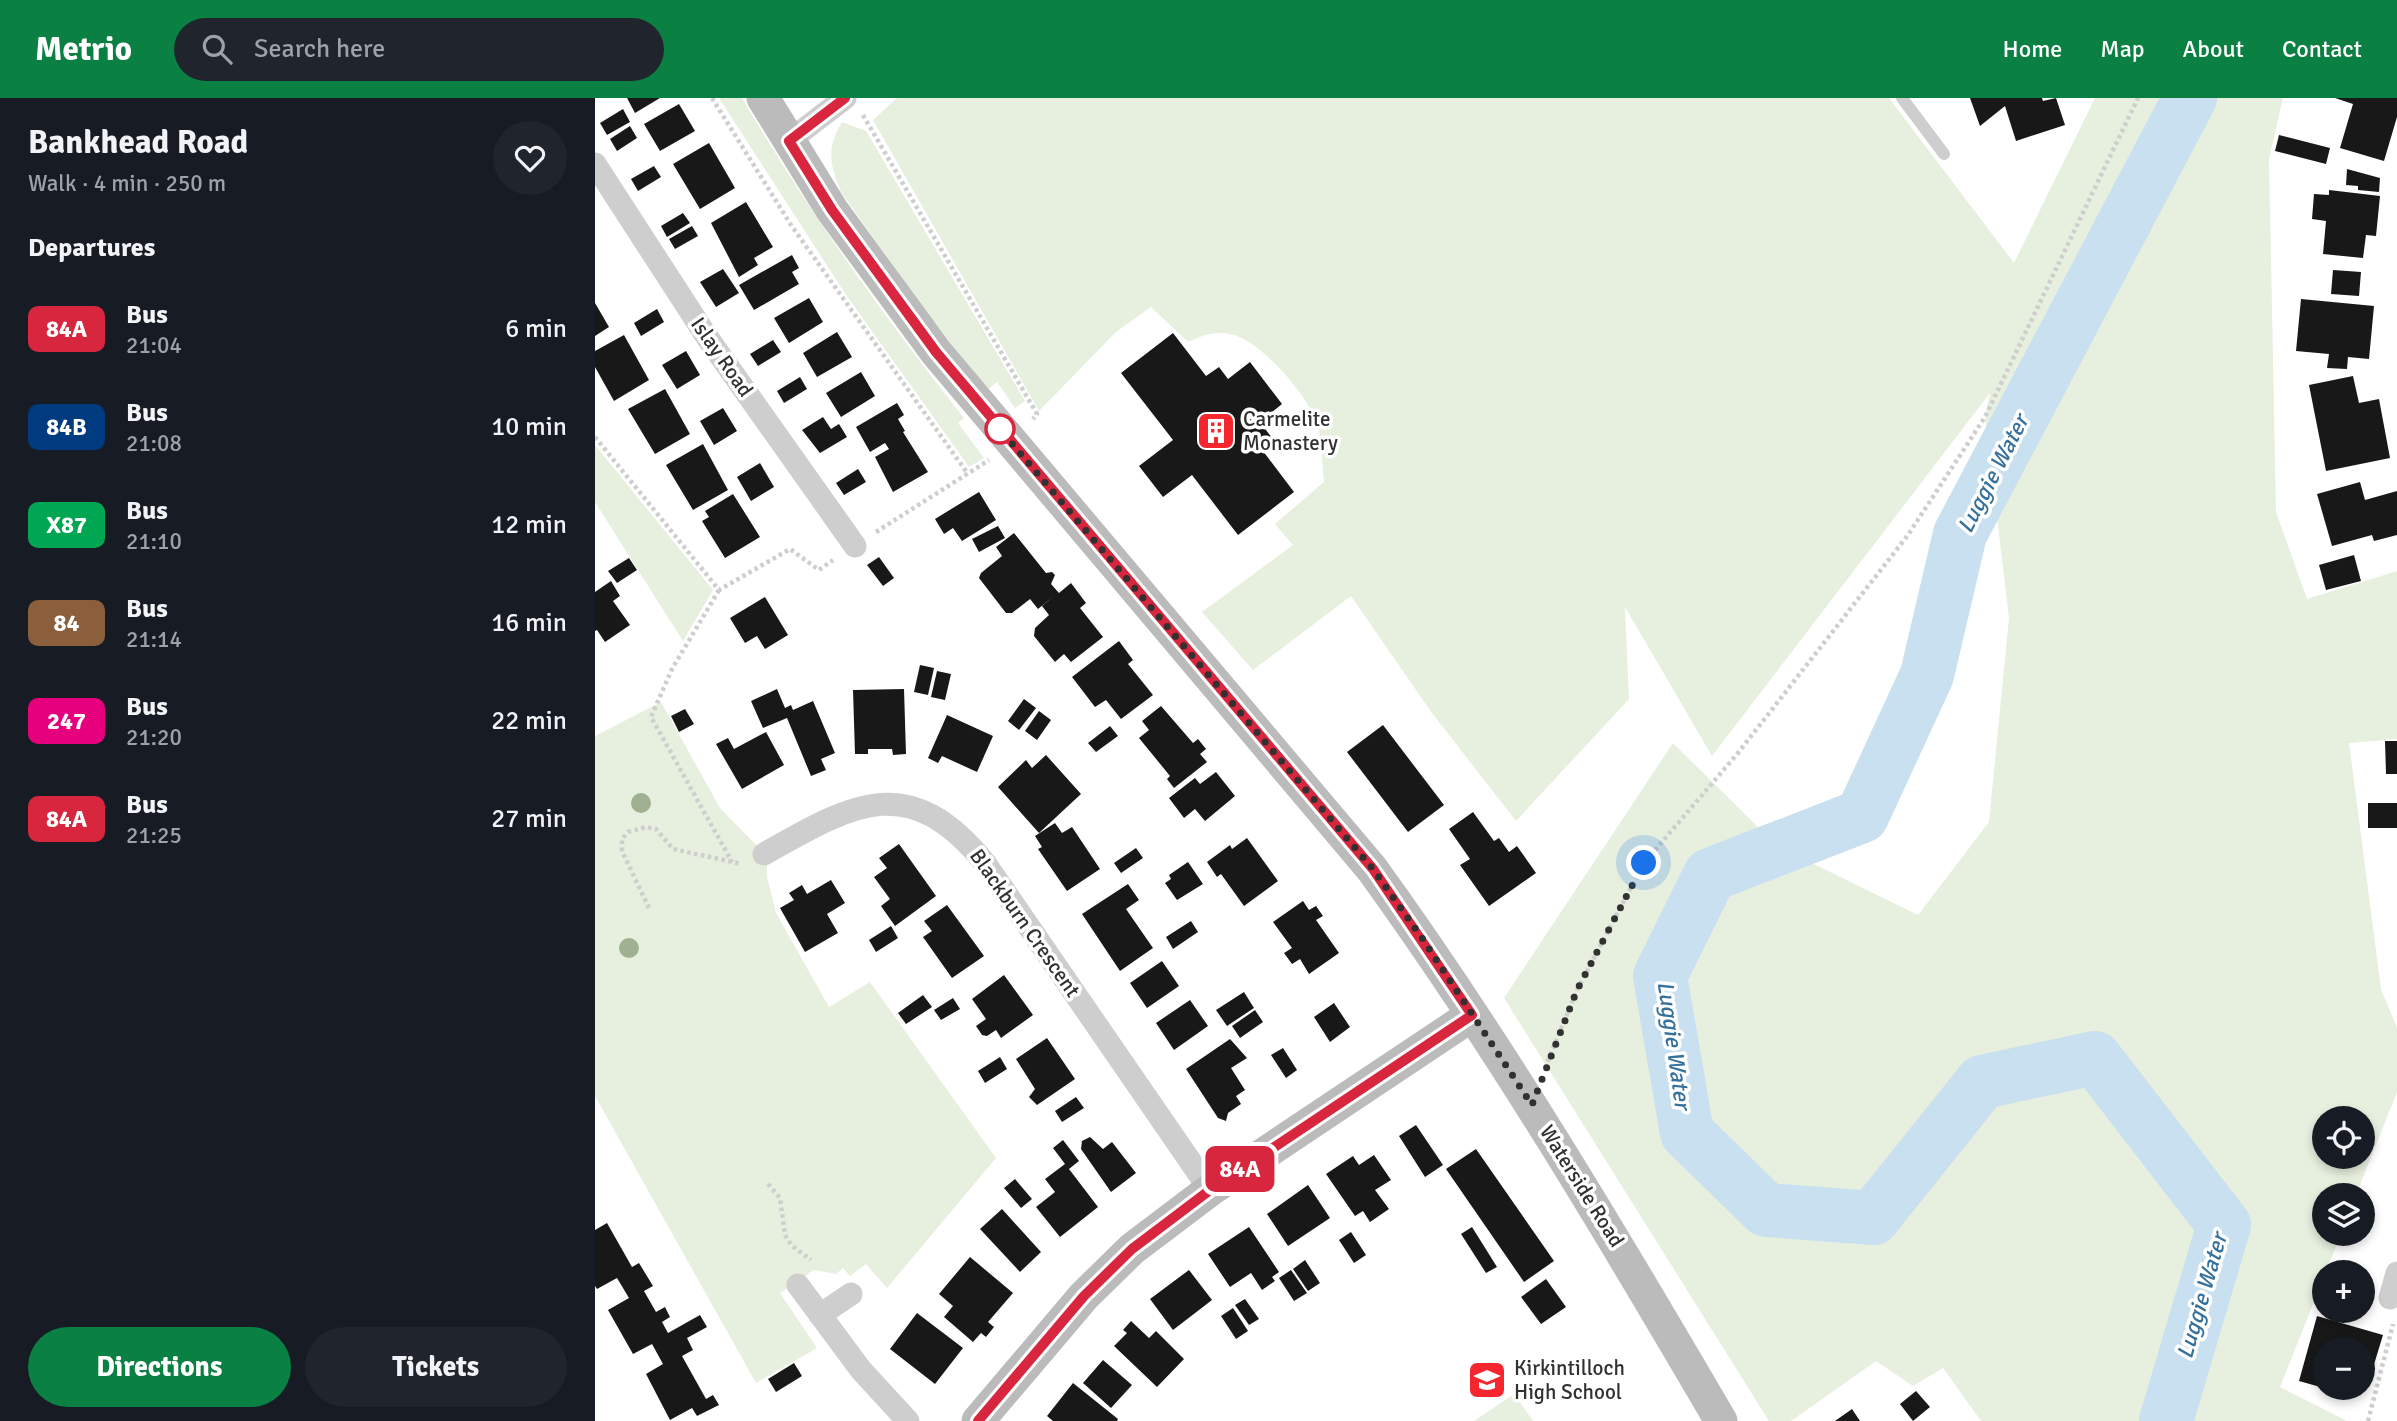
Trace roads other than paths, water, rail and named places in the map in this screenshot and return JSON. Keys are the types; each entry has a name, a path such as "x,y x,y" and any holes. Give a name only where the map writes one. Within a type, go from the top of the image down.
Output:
{"main road":[{"name":"Waterside Road","path":"763,98 880,278 1013,445 1373,869 1532,1105 1721,1421"},
{"path":"978,1421 1084,1296 1132,1249 1210,1190 1472,1015"}],"street":[{"path":"789,141 851,102"},
{"name":"Islay Road","path":"595,164 707,337 855,546"},
{"name":"Blackburn Crescent","path":"764,854 841,813 865,805 910,806 939,818 964,838 985,863 1210,1190"},
{"path":"2390,1298 2397,1273"},
{"path":"798,1285 861,1370 908,1421"},
{"path":"820,1315 851,1294"}],"lane":[{"path":"1902,98 1944,154"}],"waterway":[{"name":"Luggie Water","path":"2166,1421 2224,1225 2095,1058 1982,1082 1873,1218 1766,1210 1687,1133 1660,976 1710,875 1862,816 1927,675 1960,534 2190,98"}],"place":[{"name":"Carmelite Monastery","path":"1216,431"},
{"name":"Kirkintilloch High School","path":"1487,1380"}]}
